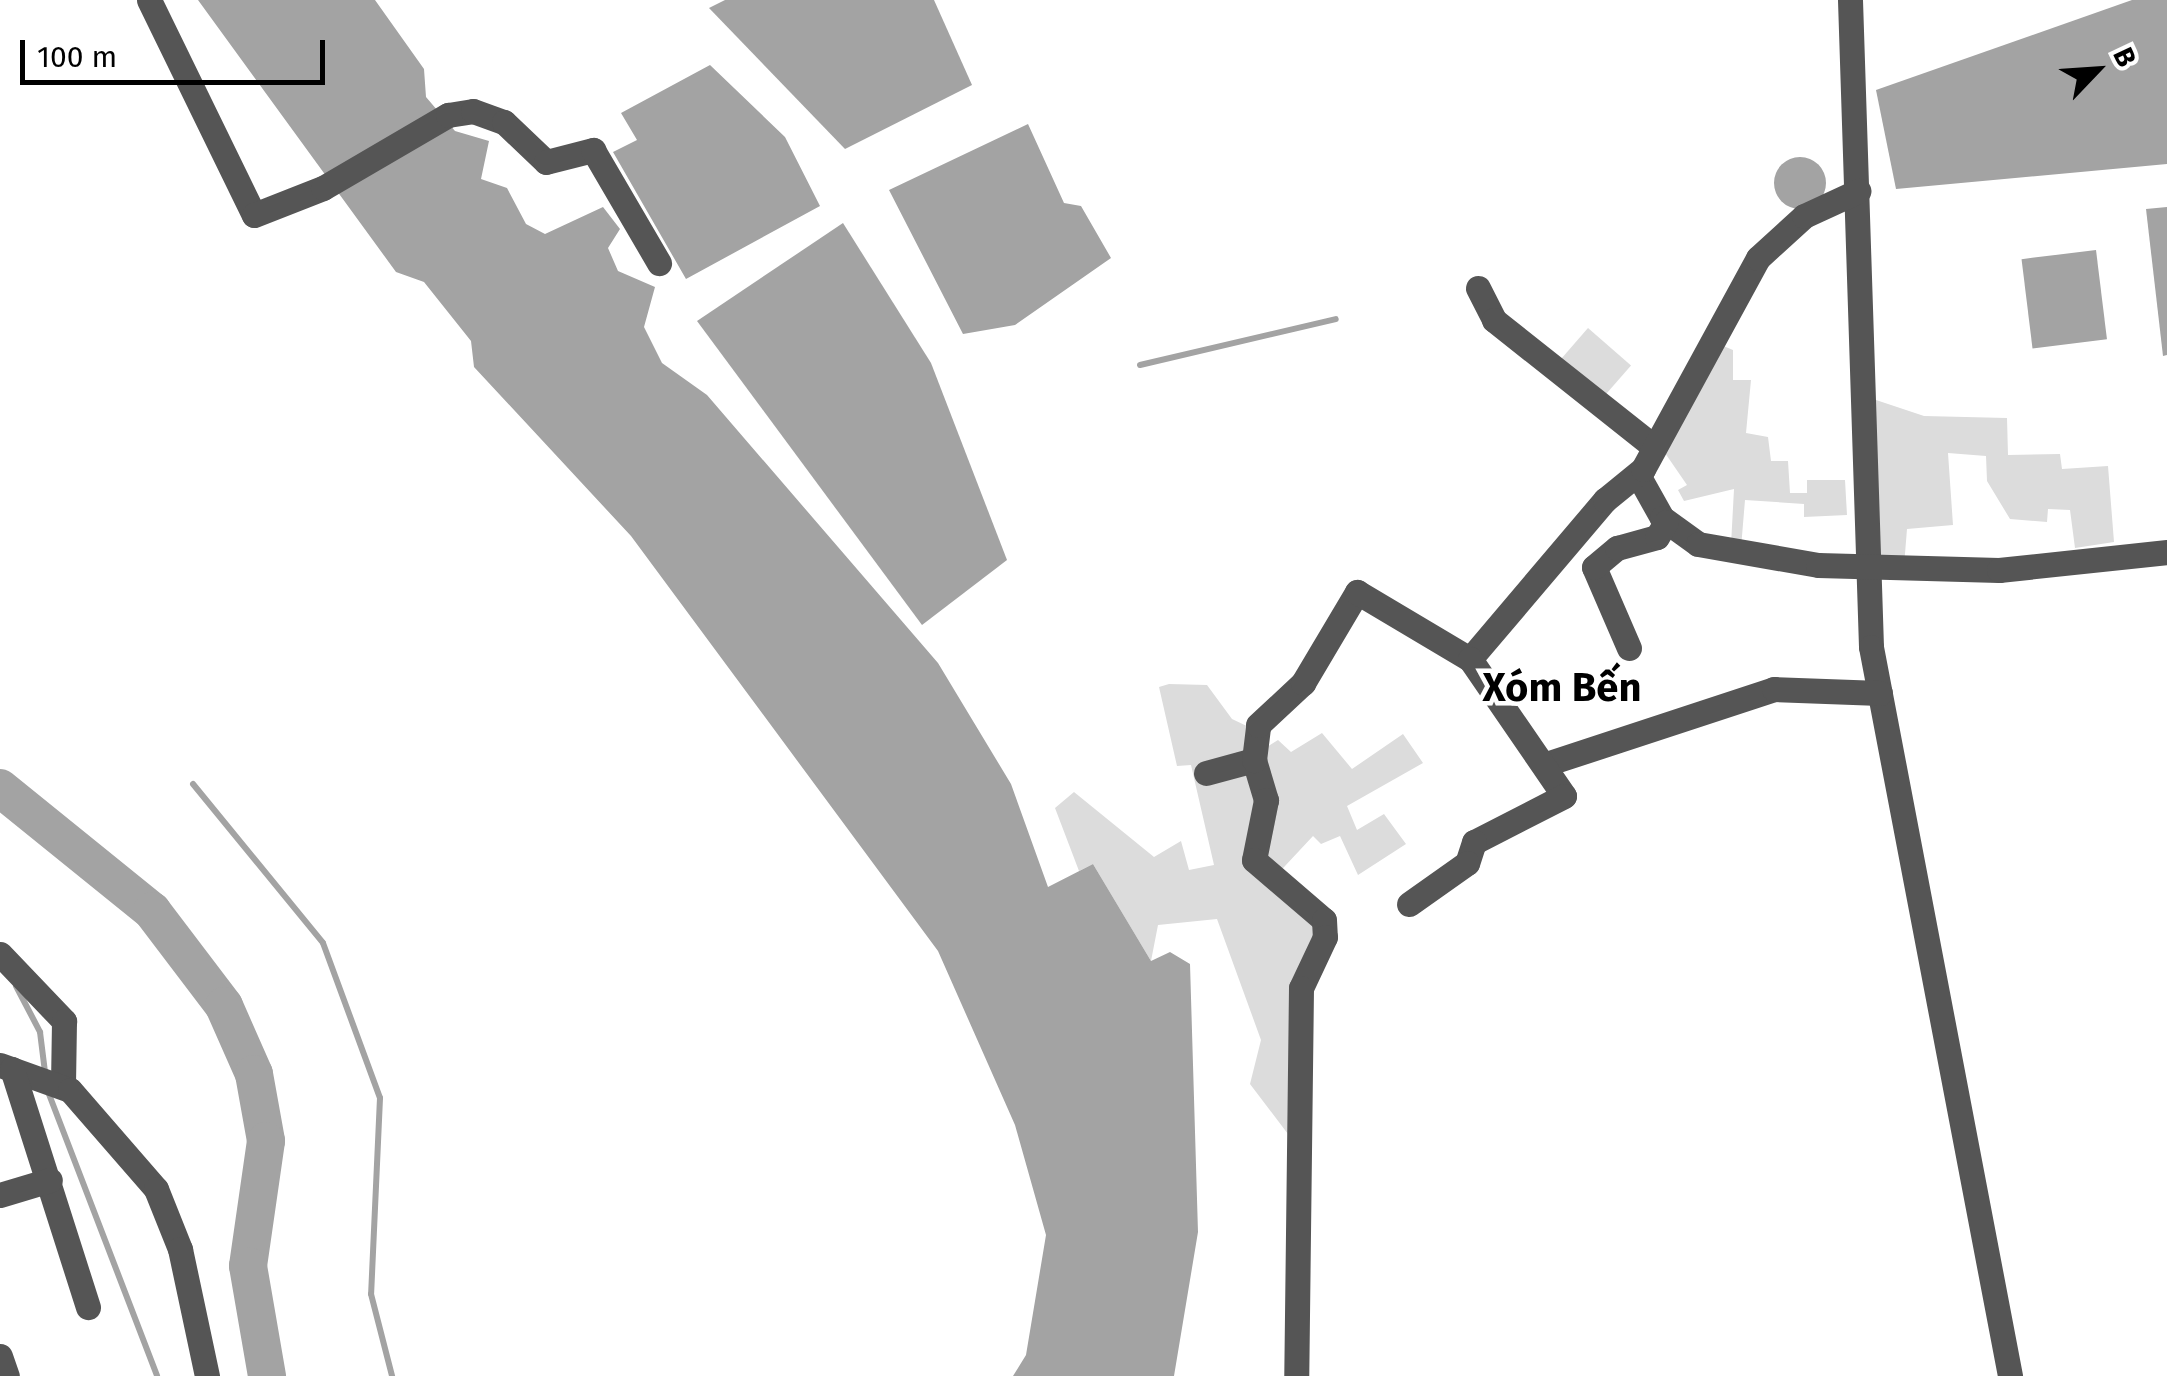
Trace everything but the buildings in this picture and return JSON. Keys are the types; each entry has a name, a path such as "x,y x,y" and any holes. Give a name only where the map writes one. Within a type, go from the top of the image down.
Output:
{"street":[{"path":"149,0 252,213 323,188 444,118 494,117 546,162 592,150 659,263"},
{"path":"1850,0 1858,191 1864,568 1880,693 2010,1376"},
{"path":"1470,659 1605,500 1638,476 1758,258 1804,216 1858,191"},
{"path":"1478,288 1494,320 1653,446"},
{"path":"1638,476 1666,522 1698,544 1864,568 1999,570 2167,552"},
{"path":"1629,648 1594,567 1616,548 1657,537 1666,522"},
{"path":"1296,1376 1301,988 1325,937 1324,920 1254,860 1266,800 1254,760 1258,725 1303,683 1358,592 1470,659 1546,764 1564,796 1474,842 1467,862 1409,904"},
{"path":"1546,764 1774,689 1880,693"},
{"path":"1206,773 1254,760"},
{"path":"0,954 64,1021 54,1083"},
{"path":"6,1067 54,1083 156,1189 180,1249 207,1376"},
{"path":"6,1067 50,1180 88,1306"},
{"path":"0,1195 50,1180"},
{"path":"0,1356 7,1376"}],"shaded area":[{"path":"198,0 375,0 424,69 426,97 455,131 489,141 481,179 507,188 526,224 545,234 603,207 620,229 608,248 618,271 655,287 644,327 662,363 707,395 938,663 1011,784 1048,887 1093,864 1151,961 1170,952 1190,964 1198,1232 1174,1376 1013,1376 1026,1355 1046,1235 1015,1125 938,951 631,536 474,367 471,341 424,282 396,272"},
{"path":"725,0 934,0 972,85 845,149 709,8"},
{"path":"2132,0 2167,0 2167,164 1896,189 1876,90"},
{"path":"710,65 785,137 820,206 686,279 613,152 637,140 621,113"},
{"path":"1028,124 1064,203 1081,206 1111,258 1015,325 963,334 889,190"},
{"path":"1800,157 1818,165 1826,183 1818,201 1800,209 1782,201 1774,183 1782,165"},
{"path":"2167,207 2167,355 2163,356 2146,209"},
{"path":"843,223 931,363 1007,560 922,625 697,321"},
{"path":"2096,250 2107,339 2033,348 2022,259"},
{"path":"1588,328 1631,365 1600,402 1557,364"},
{"path":"1721,345 1733,350 1733,380 1751,380 1746,433 1768,437 1771,461 1788,461 1790,493 1807,493 1807,480 1845,480 1847,515 1804,517 1804,504 1745,500 1741,548 1731,545 1734,489 1684,501 1678,490 1687,485 1665,453"},
{"path":"1873,399 1924,416 2007,418 2008,455 2060,454 2062,469 2108,466 2114,542 2075,548 2070,510 2048,509 2047,522 2010,519 1987,481 1986,456 1948,453 1953,525 1907,529 1904,566 1880,563"},
{"path":"1207,685 1232,719 1251,728 1259,752 1278,740 1291,752 1322,733 1352,769 1403,734 1423,763 1347,806 1357,830 1384,814 1406,844 1358,875 1340,836 1321,844 1313,836 1271,881 1319,922 1304,970 1294,1142 1250,1084 1261,1040 1217,919 1158,925 1151,961 1093,864 1079,871 1055,808 1074,792 1154,857 1181,841 1189,870 1214,865 1191,765 1177,766 1159,687"}],"waterway":[{"path":"1140,365 1336,319"},
{"path":"193,784 323,943 380,1098 371,1294 392,1376"},
{"path":"0,788 152,911 224,1006 254,1074 266,1141 248,1266 267,1376"},
{"path":"16,986 40,1032 45,1072"},
{"path":"47,1089 157,1376"}],"district":[{"name":"Xóm Bến","path":"1562,688"}]}
